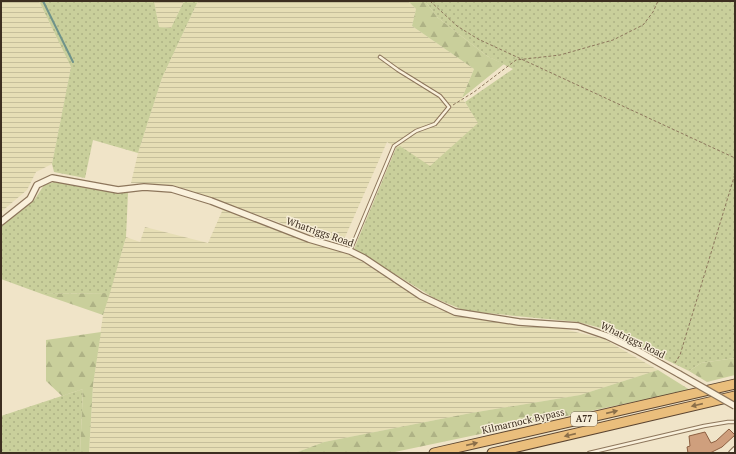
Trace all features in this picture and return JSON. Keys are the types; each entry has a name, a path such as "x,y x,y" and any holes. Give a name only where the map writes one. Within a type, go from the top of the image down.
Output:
{"highway":[{"name":"Kilmarnock Bypass","path":"434,453 735,384"},
{"name":"A77","path":"492,453 735,396"}],"street":[{"name":"Whatriggs Road","path":"1,222 30,199 37,185 52,178 118,190 144,187 172,189 211,201 309,239 350,251 364,258 421,296 455,312 519,322 578,326 607,336 672,369 735,406"},
{"path":"732,453 735,450"}],"lane":[{"path":"350,251 354,237 394,146 416,131 435,124 449,107 440,96 380,57"},
{"path":"589,453 704,426 735,422"}],"path":[{"path":"430,1 457,26 478,40 735,158"},
{"path":"449,107 474,92 516,60 560,55 613,40 643,25 653,12 658,1"},
{"path":"672,369 680,355 735,174"}],"shaded area":[{"path":"1,1 39,1 71,67 52,164 36,172 27,190 1,212"},
{"path":"154,1 184,1 171,28 159,27"},
{"path":"198,1 408,1 416,9 412,26 474,69 462,98 479,123 429,167 400,146 396,148 387,142 342,244 172,185 131,183 138,153 162,78"},
{"path":"223,209 278,231 350,254 438,309 459,316 564,329 604,339 658,370 580,395 471,413 324,442 295,453 89,453 93,385 103,315 126,237 140,242 145,227 208,243"}],"green space":[{"path":"39,1 154,1 159,27 171,28 184,1 198,1 162,78 138,153 93,140 85,178 54,172 52,164 71,67"},
{"path":"408,1 425,1 437,17 487,56 504,64 462,98 474,69 412,26 416,9"},
{"path":"425,1 735,1 735,358 701,363 689,371 601,328 578,322 466,311 434,298 354,249 396,148 400,146 430,166 478,123 465,102 513,69 487,56 437,17"},
{"path":"54,182 128,193 126,237 110,293 42,294 1,279 1,227 35,199 44,185"},
{"path":"110,293 103,315 42,294"},
{"path":"101,332 93,385 89,453 80,453 83,389 62,396 46,381 46,340"},
{"path":"735,358 735,375 707,382 689,371 701,363"},
{"path":"658,370 690,390 390,453 295,453 324,442 471,413 580,395"},
{"path":"83,389 80,453 1,453 1,416"}],"building":[{"path":"729,429 735,435 722,447 710,453 688,453 687,447 690,446 689,436 705,432 711,443 716,441"}],"waterway":[{"path":"43,1 73,62"}]}
